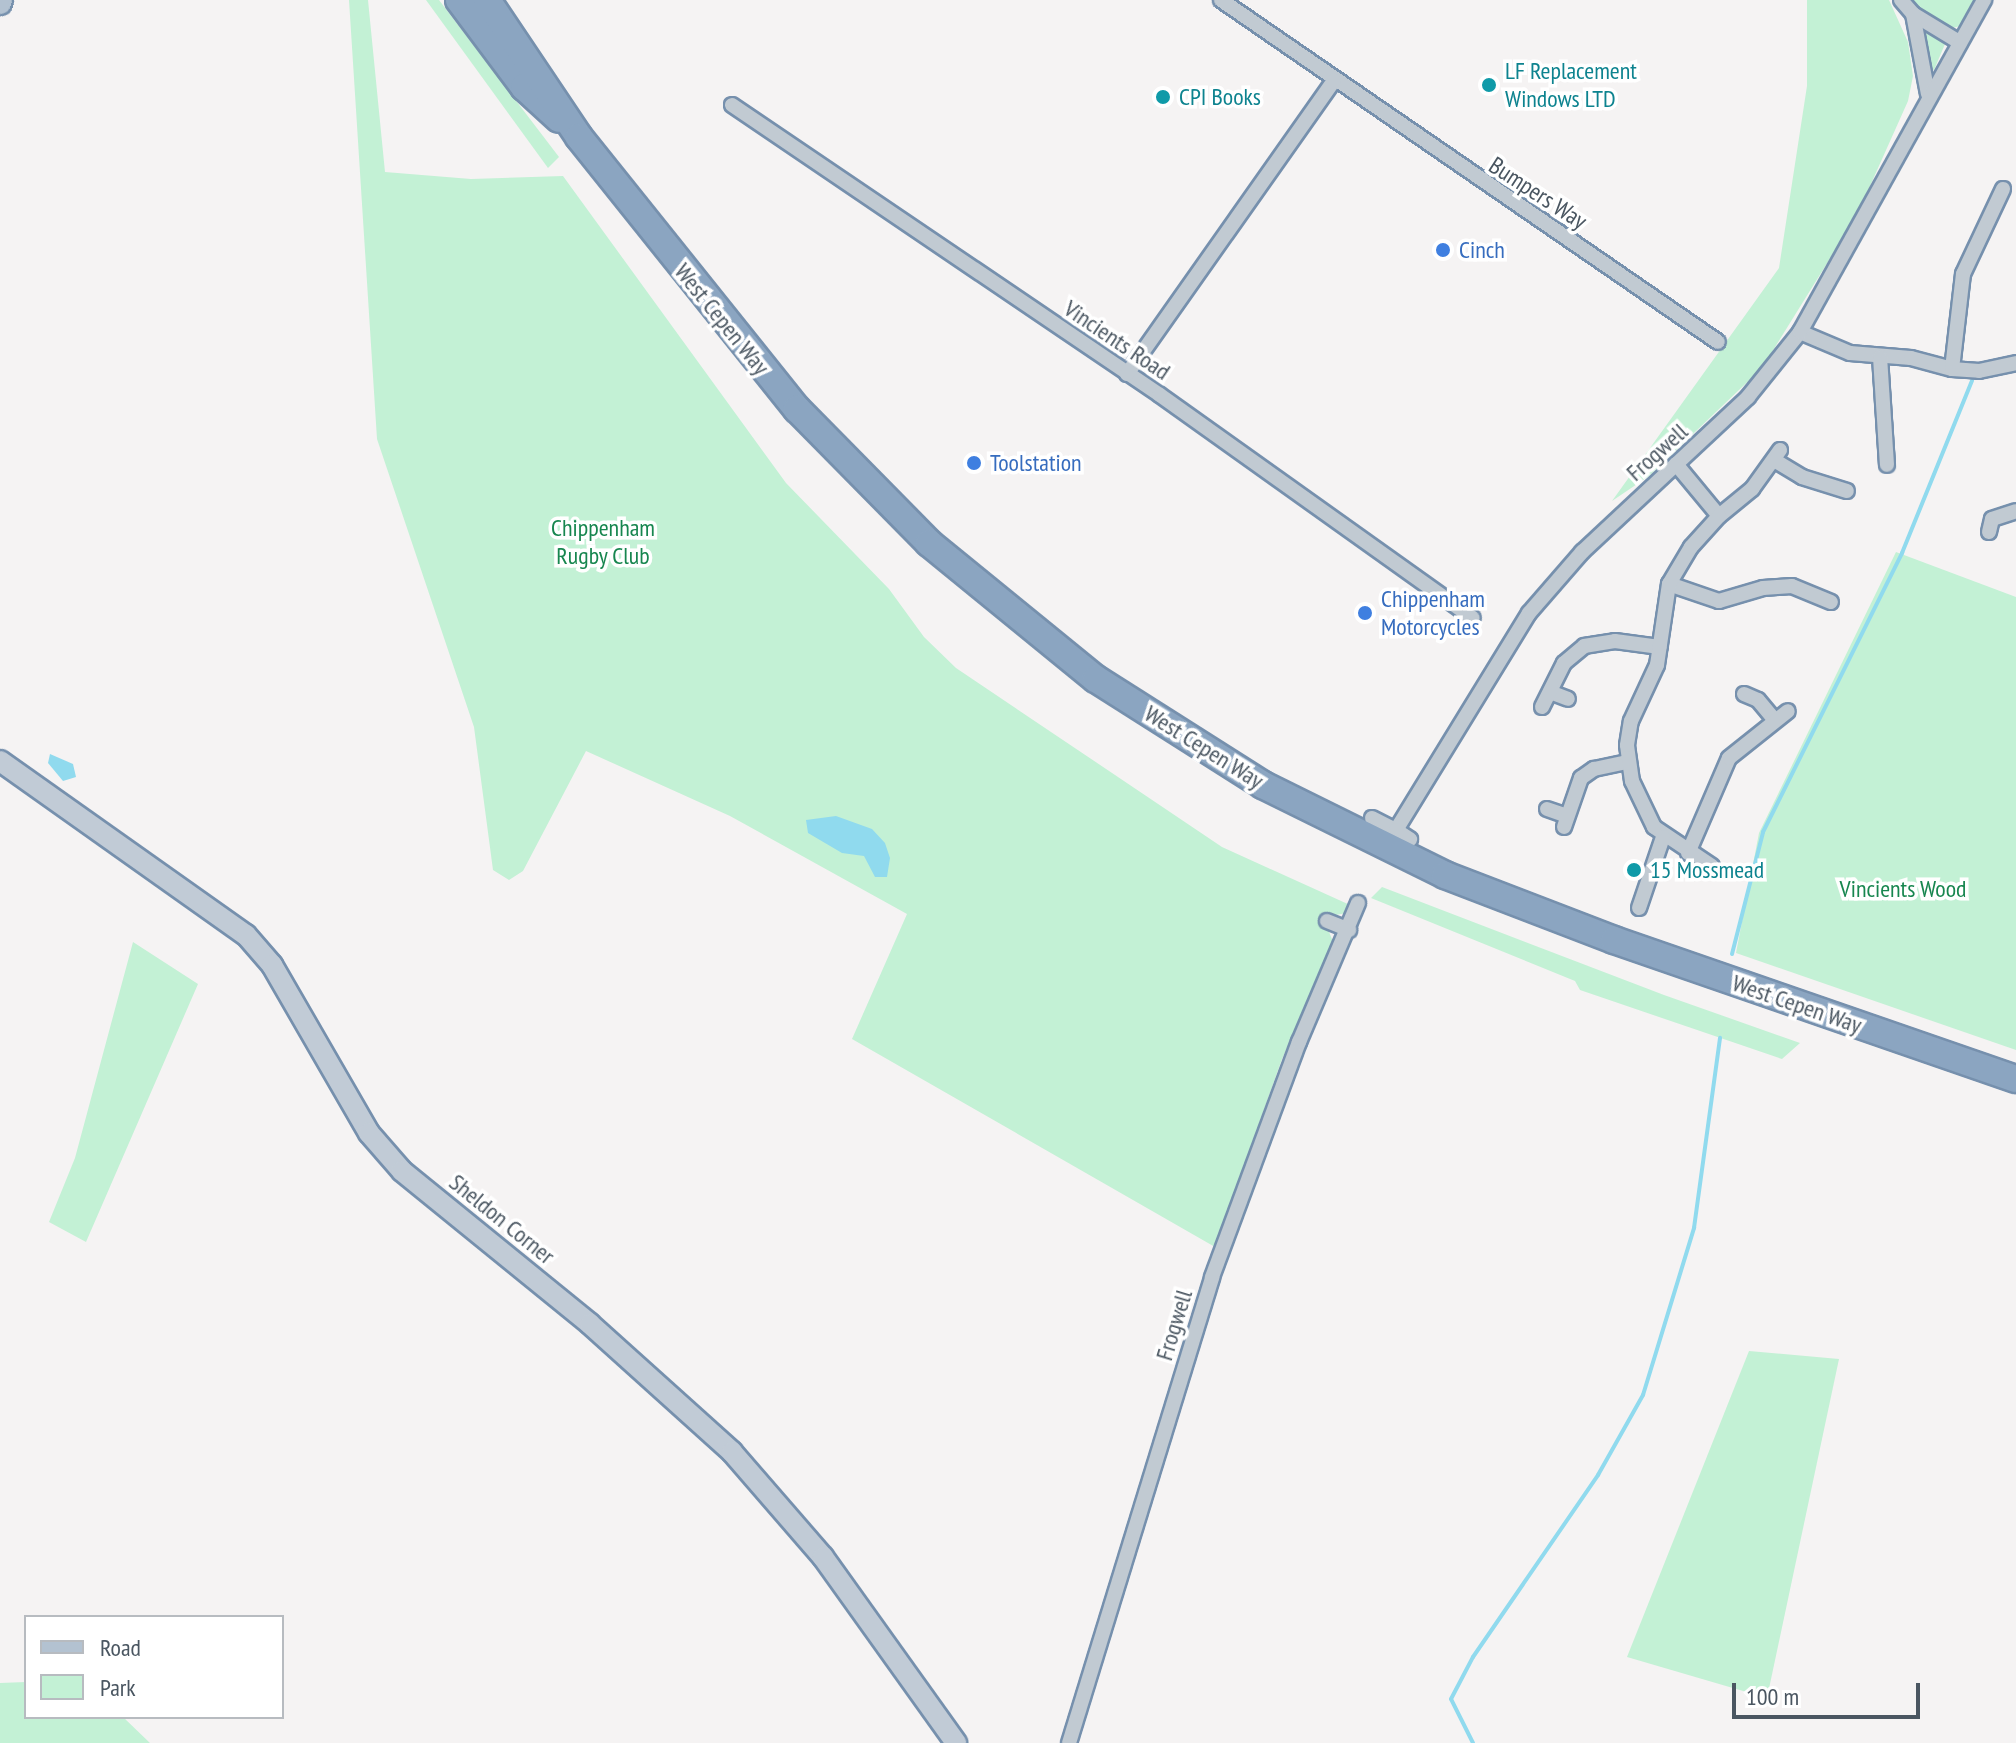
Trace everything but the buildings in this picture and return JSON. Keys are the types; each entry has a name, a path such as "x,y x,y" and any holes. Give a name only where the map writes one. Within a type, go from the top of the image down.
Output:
{"highway":[{"name":"West Cepen Way","path":"459,0 524,87 579,137"},
{"name":"West Cepen Way","path":"487,0 579,137 733,335 875,491 970,579 1159,722 1324,817 1469,885 2016,1079"}],"street":[{"name":"Bumpers Way","path":"1221,0 1334,81 1718,342"},
{"path":"1901,0 1913,14 1959,42"},
{"name":"Frogwell","path":"1396,830 1529,613 1582,552 1748,397 1800,332 1928,94 1984,0"},
{"path":"1913,14 1928,94"},
{"path":"1127,374 1334,81"},
{"name":"Vincients Road","path":"732,105 1127,374 1473,618"},
{"path":"1952,369 1963,274 2006,190"},
{"path":"1800,332 1834,348 1952,369 1990,370 2016,363"},
{"path":"1880,357 1887,465"},
{"path":"1712,866 1663,837 1643,808 1628,762 1631,721 1652,681 1669,584 1691,547 1719,516 1746,494 1777,455 1838,493"},
{"path":"1676,464 1719,516"},
{"path":"1988,521 2016,511"},
{"path":"1669,584 1715,600 1775,586 1831,602"},
{"path":"1542,707 1571,655 1589,644 1660,647"},
{"path":"1550,692 1568,699"},
{"path":"1688,853 1729,758 1781,715 1744,694"},
{"name":"Sheldon Corner","path":"0,761 246,935 272,965 369,1133 402,1171 590,1324 732,1452 842,1580 956,1743"},
{"path":"1547,809 1565,821 1585,775 1628,762"},
{"path":"1372,818 1410,839"},
{"path":"1639,908 1663,837"},
{"name":"Frogwell","path":"1069,1743 1212,1277 1299,1042 1358,903"},
{"path":"1327,921 1349,930"}],"green space":[{"name":"Chippenham Rugby Club","path":"349,0 368,0 385,172 471,179 563,176 786,483 889,589 924,637 956,668 1222,847 1350,905 1347,913 1330,916 1327,927 1334,944 1282,1059 1215,1247 852,1039 907,914 730,816 586,751 523,871 509,880 493,870 474,727 377,439"},
{"path":"426,0 439,0 559,157 548,168"},
{"path":"1807,0 1889,0 1908,42 1913,76 1908,101 1857,215 1762,368 1649,476 1612,501 1779,268 1807,86"},
{"path":"1906,0 1976,0 1961,26 1952,28"},
{"path":"1922,27 1945,44 1934,70 1930,68"},
{"name":"Vincients Wood","path":"1896,552 2016,597 2016,1050 1736,953 1759,833"},
{"path":"1382,887 1664,995 1800,1043 1782,1059 1580,990 1575,981 1371,898"},
{"path":"133,942 198,984 86,1242 49,1222 75,1158"},
{"path":"1749,1351 1839,1359 1767,1698 1627,1657"},
{"path":"24,1682 24,1719 125,1719 150,1743 0,1743 0,1683"}],"water":[{"path":"50,754 73,764 76,777 63,781 48,763"},
{"path":"836,816 872,829 885,843 890,858 887,877 875,877 864,856 842,853 808,833 806,820"}],"waterway":[{"path":"1732,954 1763,832 1902,553 1972,381"},
{"path":"1473,1743 1451,1699 1473,1657 1598,1475 1643,1395 1694,1228 1720,1038"}],"place":[{"name":"LF Replacement Windows LTD","path":"1489,85"},
{"name":"CPI Books","path":"1163,97"},
{"name":"Cinch","path":"1443,250"},
{"name":"Toolstation","path":"974,463"},
{"name":"Chippenham Motorcycles","path":"1365,613"},
{"name":"15 Mossmead","path":"1634,870"}]}
